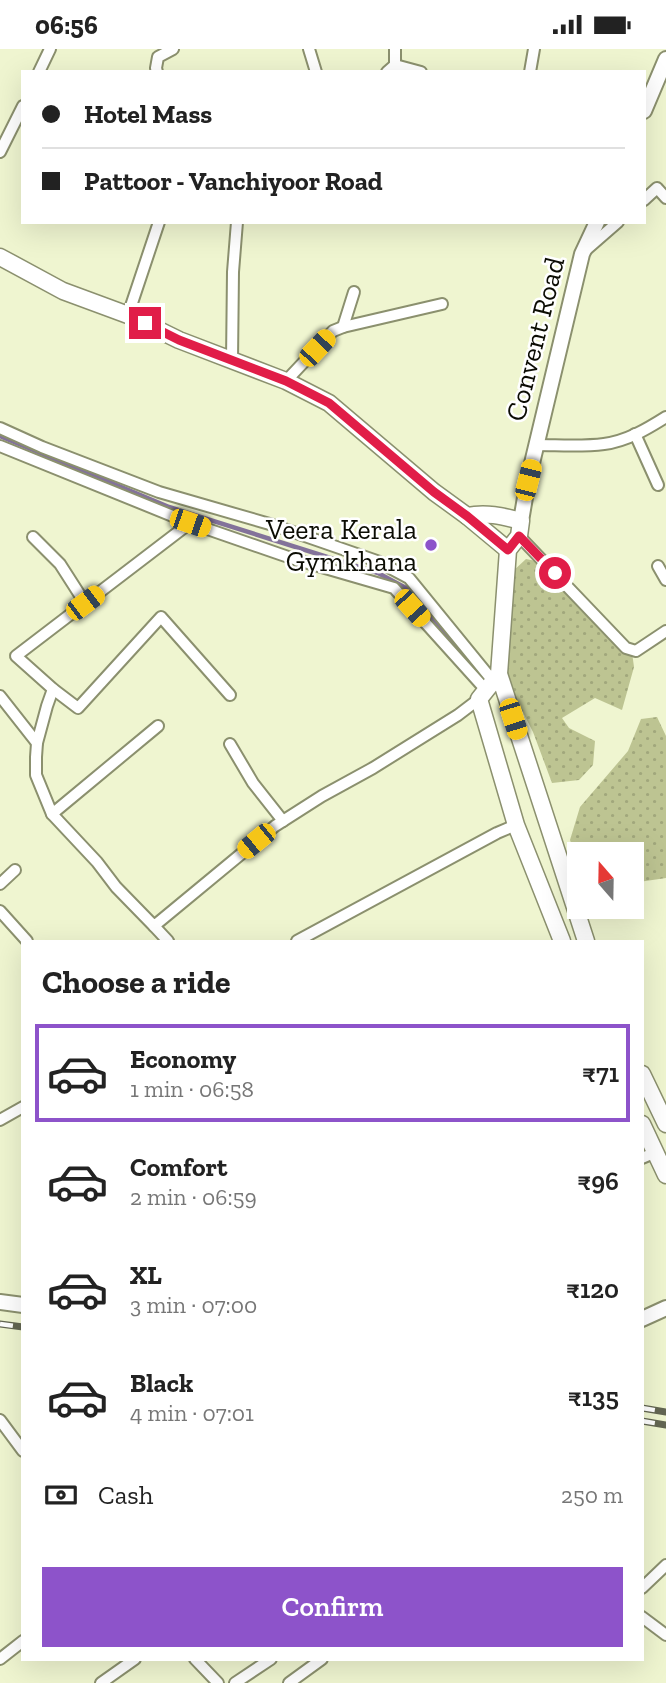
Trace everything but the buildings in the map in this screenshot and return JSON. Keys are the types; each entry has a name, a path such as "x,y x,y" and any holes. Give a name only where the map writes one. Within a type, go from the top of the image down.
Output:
{"main road":[{"path":"0,257 63,291 286,381 329,403 434,492 508,550 489,686 516,825 562,940"},
{"path":"467,516 481,513 503,516 520,528"},
{"name":"Convent Road","path":"508,550 520,528"},
{"path":"489,686 586,940"},
{"path":"644,1078 666,1124"},
{"path":"644,1133 649,1155 666,1175"}],"street":[{"path":"40,70 50,49"},
{"path":"156,70 158,57 173,49"},
{"path":"309,49 315,70"},
{"path":"391,68 395,49"},
{"path":"530,70 534,49"},
{"path":"646,106 666,59"},
{"path":"0,152 21,110"},
{"path":"646,197 657,188 666,198"},
{"path":"128,315 158,224"},
{"path":"232,360 233,272 237,224"},
{"name":"Convent Road","path":"520,528 536,445 582,254 596,224"},
{"path":"582,254 616,224"},
{"path":"343,327 354,292"},
{"path":"286,381 333,331 442,303"},
{"path":"536,445 603,445 635,434 666,417"},
{"path":"0,428 159,492 273,525 377,561 409,578 489,686"},
{"path":"635,434 658,485"},
{"path":"0,446 190,523 294,559 394,588 489,686"},
{"path":"190,523 16,656 78,708 161,617 230,695"},
{"path":"520,528 626,648 636,651 666,631"},
{"path":"33,537 60,564 85,603"},
{"path":"658,566 666,580"},
{"path":"154,926 283,821 458,715 489,686"},
{"path":"54,689 37,743 36,775 52,814 167,940"},
{"path":"0,695 37,743"},
{"path":"52,814 159,726"},
{"path":"230,744 253,783 283,821"},
{"path":"299,940 516,825"},
{"path":"0,884 15,870"},
{"path":"0,911 26,940"},
{"path":"0,1119 21,1108"},
{"path":"0,1301 21,1305"},
{"path":"644,1318 666,1308"},
{"path":"0,1420 21,1448"},
{"path":"644,1586 666,1565"},
{"path":"644,1618 666,1635"},
{"path":"0,1659 21,1642"},
{"path":"101,1683 132,1661"},
{"path":"197,1661 218,1683"},
{"path":"235,1683 268,1661"},
{"path":"289,1683 319,1661"}],"green space":[{"path":"526,559 536,561 578,606 631,645 634,667 622,710 595,698 562,718 569,728 595,741 593,765 579,780 552,783 533,732 505,677 512,572"},
{"path":"657,717 666,736 666,878 644,881 644,842 570,840 580,807 628,751 641,719"}],"waterway":[{"path":"0,436 169,507 378,573 406,588 485,681"}],"railway":[{"path":"0,1324 21,1327"},
{"path":"644,1408 666,1412"},
{"path":"644,1421 666,1425"}],"place":[{"name":"Veera Kerala Gymkhana","path":"431,545"}],"route":[{"path":"145,323 179,340 286,381 329,403 434,492 508,550 519,536 555,573"}]}
